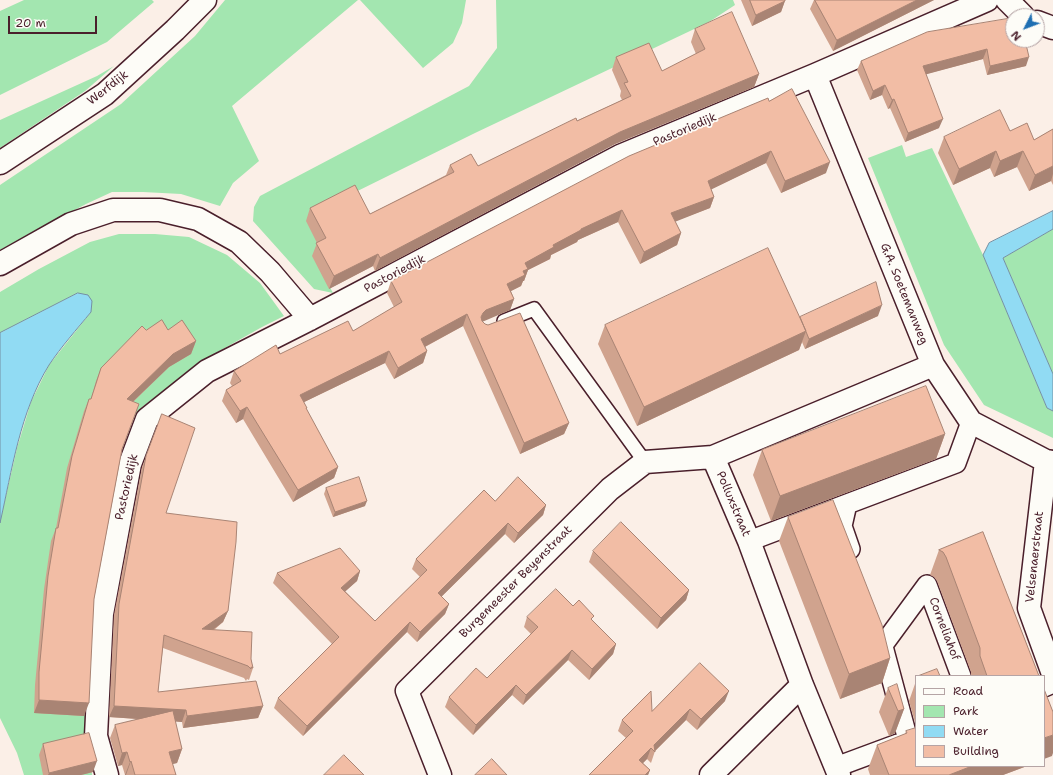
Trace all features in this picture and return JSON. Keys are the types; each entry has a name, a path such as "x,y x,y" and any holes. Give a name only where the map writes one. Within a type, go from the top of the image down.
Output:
{"street":[{"name":"Werfdijk","path":"0,163 105,94 206,0"},
{"name":"Pastoriedijk","path":"107,775 96,736 102,614 130,464 147,419 206,370 310,318 620,156 815,76 987,0"},
{"path":"1007,0 1015,8"},
{"name":"G.A. Soetemanweg","path":"815,76 933,365 971,422 1049,461"},
{"path":"0,264 72,224 113,210 160,210 198,219 239,242 270,272 310,318"},
{"name":"Polluxstraat","path":"837,771 802,685 749,541 713,456 933,365"},
{"path":"749,541 956,463 971,422"},
{"path":"645,462 713,456"},
{"name":"Velsenaerstraat","path":"1049,461 1030,608 1053,674"},
{"name":"Burgemeester Beyenstraat","path":"440,775 407,691 610,489 645,462"},
{"path":"847,504 842,526 855,563"},
{"name":"Corneliahof","path":"884,645 927,585 961,675"},
{"path":"837,771 912,738 876,623"},
{"path":"710,775 802,685"}],"lane":[{"path":"492,326 534,309 645,462"}],"green space":[{"path":"24,0 152,0 154,2 107,42 0,95 0,11"},
{"path":"225,0 358,0 232,106 259,161 233,183 220,206 181,194 112,192 86,204 0,250 0,185 121,104 195,36"},
{"path":"360,0 466,0 462,23 453,43 423,68"},
{"path":"496,0 733,0 735,5 709,22 475,133 313,213 334,251 316,261 333,293 314,289 253,221 254,207 260,196 469,86 497,48"},
{"path":"114,66 85,91 0,148 0,120 97,76"},
{"path":"902,145 906,157 932,148 983,255 1047,408 1053,411 1053,438 984,405 944,345 868,158"},
{"path":"1053,229 1053,374 1003,258"},
{"path":"119,234 155,234 189,237 227,255 260,283 284,316 207,358 142,407 127,427 115,483 88,721 92,775 24,775 17,753 0,718 0,522 17,448 31,402 49,365 91,312 78,293 0,333 0,292 90,242"}],"water":[{"path":"1053,211 1053,229 1003,258 1053,374 1053,411 1047,408 983,255 989,243"},
{"path":"78,293 88,295 92,301 91,312 49,365 39,383 18,442 0,523 0,333"}],"building":[{"path":"750,0 785,0 785,1 756,15"},
{"path":"815,0 917,0 837,40"},
{"path":"732,12 759,74 620,132 380,258 378,254 334,276 316,243 326,238 310,208 355,185 370,214 454,172 450,165 471,154 478,166 576,118 577,121 631,96 624,83 628,82 616,57 649,43 662,71 705,49 695,29"},
{"path":"1005,19 1005,48 1027,48 1029,57 990,66 987,49 923,66 943,119 908,133 894,99 892,100 885,85 873,91 861,61 927,32"},
{"path":"792,89 830,162 785,181 771,151 708,181 714,197 671,213 681,233 644,252 622,210 581,229 553,245 554,247 525,263 528,269 523,271 525,275 507,284 514,299 486,310 483,313 481,317 482,321 488,325 520,313 569,423 524,443 467,314 421,339 427,351 398,368 389,351 300,395 338,467 298,490 247,407 240,411 226,390 241,381 234,371 276,345 280,354 348,321 353,331 402,302 391,281 629,156 768,98 769,101"},
{"path":"1000,110 1010,131 1027,123 1034,140 1053,129 1053,166 1035,175 1023,151 1000,161 996,151 959,169 944,137"},
{"path":"768,248 806,331 644,407 605,325"},
{"path":"876,282 882,305 809,339 800,317"},
{"path":"162,320 168,330 182,320 196,341 173,354 127,399 139,404 122,449 94,599 89,703 39,700 39,672 48,576 56,528 58,528 72,456 89,399 91,399 101,368 142,326 146,330"},
{"path":"926,386 945,434 780,496 762,450"},
{"path":"162,414 195,428 166,513 237,522 228,611 202,629 252,632 251,659 253,668 251,667 251,669 248,666 164,635 158,692 256,681 263,706 187,716 186,710 114,706 119,604 146,456"},
{"path":"359,477 367,501 335,512 326,488"},
{"path":"518,477 546,505 518,533 508,523 438,593 449,604 420,632 410,622 307,726 278,698 339,637 277,573 340,548 360,571 341,588 375,621 427,570 416,559 484,490 495,501"},
{"path":"833,500 882,625 890,658 849,674 788,517"},
{"path":"621,522 689,590 661,618 593,551"},
{"path":"983,532 1039,675 987,675 980,656 980,648 946,557 943,552 939,550"},
{"path":"556,589 573,606 579,600 594,616 591,619 616,644 592,669 572,650 526,695 516,685 476,725 449,697 476,668 487,678 538,627 527,617"},
{"path":"700,663 729,691 701,719 690,709 654,745 655,752 651,748 639,760 650,770 645,775 589,775 633,731 622,720 651,691 652,711"},
{"path":"937,669 940,675 921,675"},
{"path":"897,684 904,709 898,711 888,688"},
{"path":"1045,692 1053,712 1053,735 1045,738"},
{"path":"173,711 182,749 169,752 176,775 135,775 127,752 122,753 115,725"},
{"path":"915,728 915,767 969,767 949,775 889,775 877,745 907,733 906,731"},
{"path":"89,733 97,761 49,773 43,744"},
{"path":"344,755 364,775 324,775"},
{"path":"492,759 507,775 475,775"}]}
